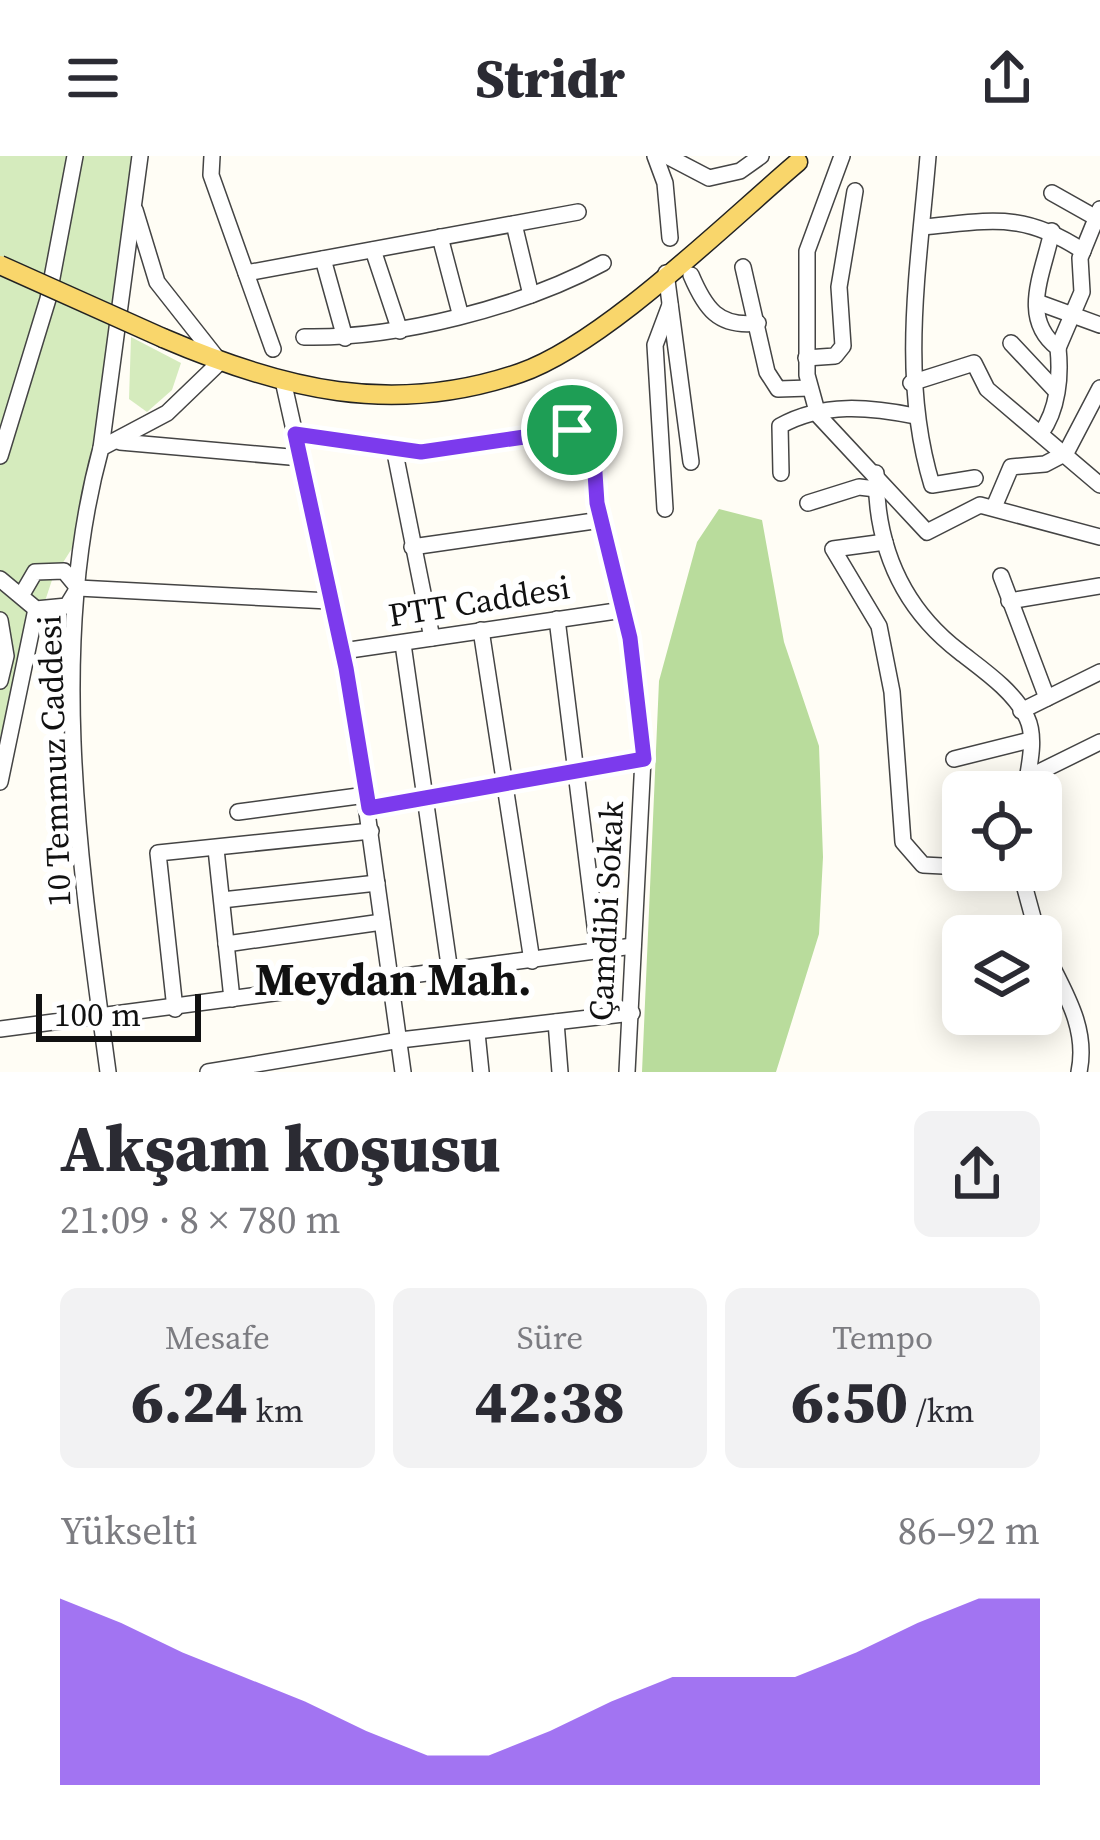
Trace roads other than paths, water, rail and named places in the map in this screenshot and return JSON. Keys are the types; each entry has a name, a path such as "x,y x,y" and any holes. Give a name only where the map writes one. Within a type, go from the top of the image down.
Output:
{"main road":[{"path":"0,265 163,338 284,385 329,392 428,393 523,372 612,318 798,162"}],"street":[{"path":"0,456 48,299 75,156"},
{"name":"10 Temmuz Caddesi","path":"108,1072 80,830 74,681 89,493 101,448 140,156"},
{"path":"212,156 211,175 273,349"},
{"path":"655,156 665,183 670,238"},
{"path":"668,156 709,178 740,171 761,156"},
{"path":"842,156 807,250 806,358 818,415 927,532 980,505 1100,537"},
{"path":"928,156 910,382 932,485 974,478"},
{"path":"806,358 835,356 843,346 839,287 856,191"},
{"path":"1041,433 1052,419 1058,348 1082,292 1083,251 1099,216 1052,194"},
{"path":"101,448 120,442 166,413 220,362 157,282 135,210"},
{"path":"246,273 578,212"},
{"path":"922,227 1014,218 1052,231 1083,251"},
{"path":"514,224 531,295"},
{"path":"1052,231 1037,302 1038,333 1058,348"},
{"path":"440,237 460,313"},
{"path":"373,250 400,331"},
{"path":"322,259 345,338"},
{"path":"304,337 400,331 554,290 603,262"},
{"path":"743,267 767,372 778,389 810,388"},
{"path":"666,273 691,462"},
{"path":"692,275 706,310 744,325 758,323"},
{"path":"1037,302 1100,325"},
{"path":"664,509 655,345 670,305"},
{"path":"1011,344 1056,391"},
{"path":"910,382 974,363 987,389 1100,485"},
{"path":"284,385 343,651 403,1072"},
{"path":"994,507 1011,467 1045,464 1066,453 1100,388"},
{"path":"781,473 780,426 860,405 915,416"},
{"name":"Çamdibi Sokak","path":"394,448 421,452 572,430 593,443 601,520 623,610 644,759 627,1072"},
{"path":"295,434 394,448 432,638"},
{"path":"120,442 301,458"},
{"path":"808,503 876,481"},
{"path":"876,481 885,542 900,588 916,612 994,678 1021,711 1030,740 1027,771"},
{"path":"412,547 601,520"},
{"path":"885,542 833,549 879,626 892,692 902,842 923,865 942,866"},
{"path":"21,596 35,572 64,572 78,588 329,602"},
{"path":"1000,576 1047,698"},
{"path":"0,579 36,609 67,606 78,588"},
{"path":"1009,601 1100,586"},
{"path":"0,782 36,609"},
{"name":"PTT Caddesi","path":"343,651 623,610"},
{"path":"557,619 598,950"},
{"path":"0,620 6,656 0,680"},
{"path":"482,630 532,961"},
{"path":"404,644 450,972"},
{"path":"1021,711 1100,672"},
{"path":"954,758 1030,740"},
{"path":"1050,771 1100,742"},
{"path":"238,812 429,799 644,759"},
{"path":"175,1009 158,853 371,831"},
{"path":"216,849 232,999"},
{"path":"222,900 377,883"},
{"path":"226,944 382,922"},
{"path":"0,1029 633,946"},
{"path":"1062,988 1078,1021 1083,1051 1079,1072"},
{"path":"208,1072 281,1066 400,1040 632,1013"},
{"path":"556,1022 560,1072"},
{"path":"477,1033 481,1072"}],"district":[{"name":"Meydan Mah.","path":"393,979"}]}
